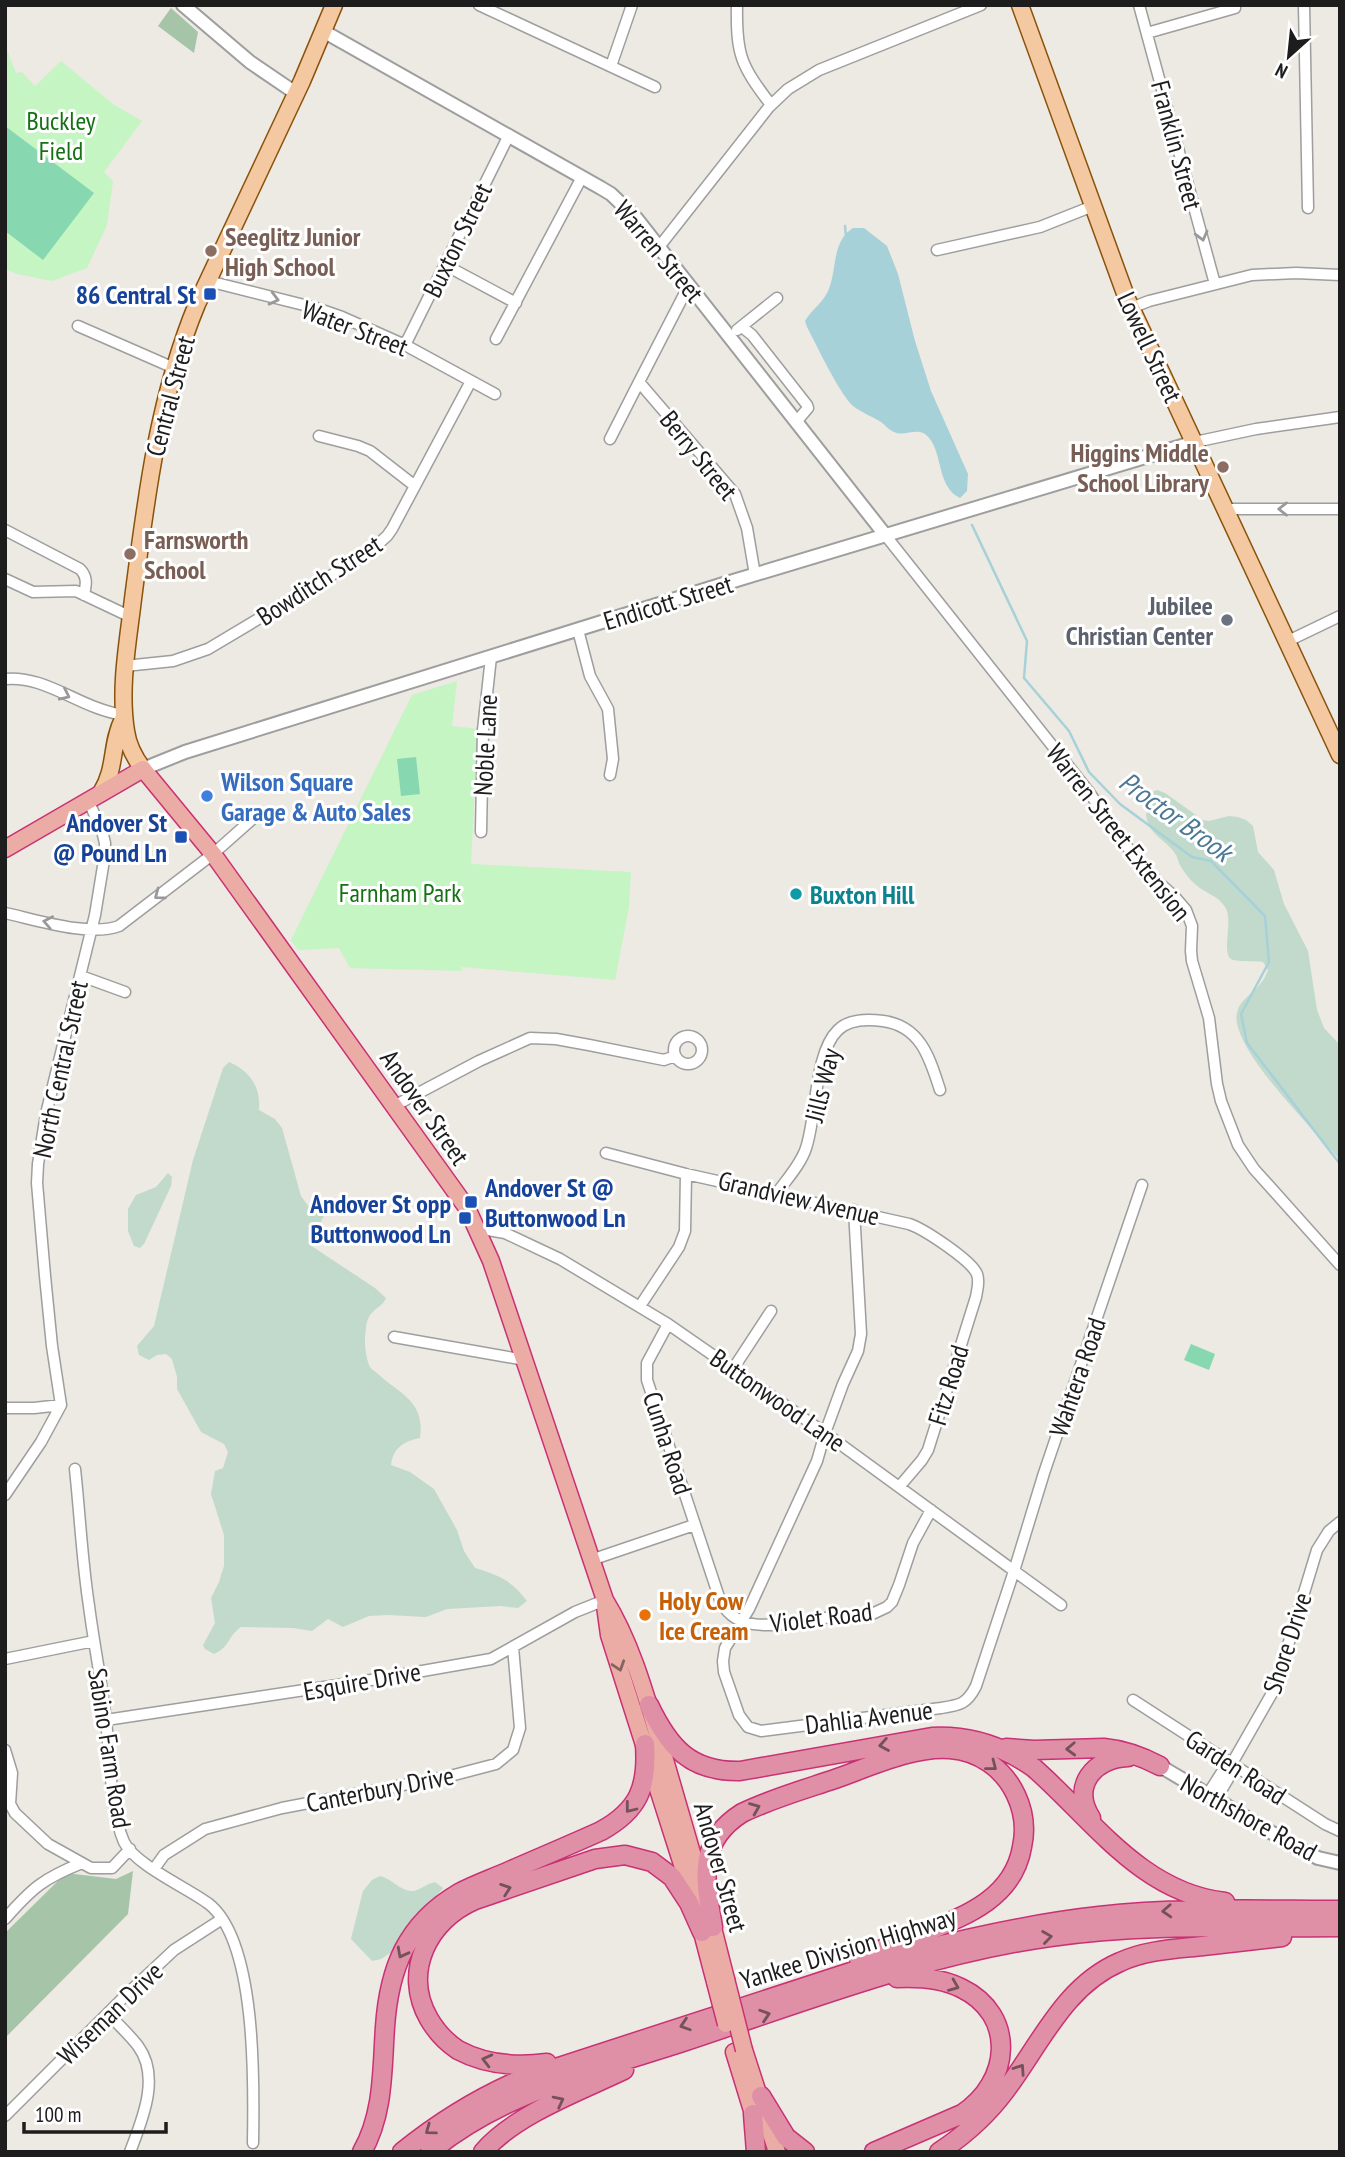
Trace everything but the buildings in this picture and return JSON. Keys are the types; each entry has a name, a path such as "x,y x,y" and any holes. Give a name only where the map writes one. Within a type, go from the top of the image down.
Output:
{"highway":[{"path":"5,849 143,769"},
{"name":"Andover Street","path":"143,769 213,854 279,943 462,1201 477,1228 488,1253 605,1600 627,1643 649,1705 763,2152"},
{"name":"Andover Street","path":"605,1600 609,1635 708,1929"},
{"path":"649,1705 667,1737 688,1759 711,1769 724,1771 740,1771 933,1737 961,1737 1023,1750 1117,1749 1144,1757 1160,1766"},
{"path":"362,2152 379,2110 390,1982 405,1947 440,1905 462,1891 601,1831 621,1819 631,1809 643,1787 646,1774 645,1744"},
{"path":"999,1747 1034,1768 1150,1875 1181,1892 1235,1903 1336,1910"},
{"path":"708,1929 706,1861 721,1829 742,1813 923,1750 965,1751 998,1770 1014,1791 1024,1822 1021,1856 999,1893 958,1919 890,1945 783,1993"},
{"path":"1097,1827 1083,1802 1083,1792 1085,1782 1097,1768 1114,1758 1124,1757 1140,1758 1160,1766"},
{"path":"602,2052 546,2063 515,2065 479,2059 457,2049 439,2034 422,2006 418,1972 428,1938 444,1918 464,1905 595,1859 625,1855 652,1862 672,1877 708,1929"},
{"name":"Yankee Division Highway","path":"402,2152 430,2129 490,2093 522,2079 909,1953 1030,1926 1100,1916 1171,1911 1336,1910"},
{"name":"Yankee Division Highway","path":"430,2152 475,2121 526,2094 595,2069 944,1958 1050,1937 1154,1928 1340,1929"},
{"path":"939,2152 987,2113 1007,2089 1069,1998 1088,1980 1109,1967 1136,1956 1164,1950 1340,1929"},
{"path":"839,1991 895,1978 923,1978 948,1983 981,2002 990,2013 1000,2036 999,2070 981,2100 962,2114 874,2152"},
{"path":"482,2152 493,2140 521,2121 677,2043"},
{"name":"Andover Street","path":"739,2051 761,2096 777,2152"},
{"path":"761,2096 786,2137 805,2152"},
{"path":"753,2114 756,2152"}],"main road":[{"name":"Central Street","path":"143,769 128,744 124,716 125,666 150,474 174,368 208,281 297,93 334,5"},
{"name":"Lowell Street","path":"1020,5 1131,308 1340,755"},
{"path":"94,796 112,771 115,741 124,716"}],"street":[{"path":"183,5 250,62 297,93"},
{"path":"479,5 655,87"},
{"path":"611,66 632,5"},
{"path":"737,5 736,32 742,63 771,105"},
{"path":"659,247 771,105 797,82 819,70 981,5"},
{"name":"Franklin Street","path":"1139,5 1215,284"},
{"path":"1304,5 1308,208"},
{"path":"1147,33 1235,8"},
{"name":"Warren Street","path":"323,31 582,177 620,202 636,218 886,536"},
{"name":"Buxton Street","path":"405,345 509,135"},
{"path":"496,339 582,177"},
{"path":"937,250 1040,227 1093,206"},
{"path":"445,265 516,303"},
{"path":"1131,308 1252,275 1340,275"},
{"name":"Water Street","path":"208,281 342,317 405,345 495,394"},
{"name":"Berry Street","path":"610,439 689,285"},
{"path":"729,336 777,298"},
{"path":"78,326 174,368"},
{"path":"742,327 752,334 807,405 805,413 796,422"},
{"name":"Bowditch Street","path":"125,666 173,661 208,649 367,554 387,536 471,381"},
{"name":"Berry Street","path":"639,382 735,495 744,516 755,575"},
{"path":"1195,442 1256,429 1340,417"},
{"path":"319,436 370,451 415,486"},
{"name":"Endicott Street","path":"143,769 185,752 368,695 1195,442"},
{"path":"1226,509 1340,509"},
{"path":"5,530 80,569 85,574 84,595"},
{"name":"Warren Street Extension","path":"886,536 1075,774 1122,841 1186,910 1192,926 1192,961 1209,1018 1217,1084 1235,1137 1254,1169 1340,1265"},
{"path":"5,579 33,592 69,590 131,618"},
{"path":"1286,642 1340,616"},
{"path":"578,630 586,666 608,709 613,759 610,775"},
{"name":"Noble Lane","path":"481,832 482,730 491,657"},
{"path":"5,679 30,679 99,710 124,716"},
{"name":"North Central Street","path":"61,1405 45,1276 37,1183 38,1164 46,1114 95,915 105,843 94,796"},
{"path":"5,914 91,931 110,929 126,921 213,854 258,814"},
{"path":"80,976 125,992"},
{"name":"Jills Way","path":"778,1193 806,1150 816,1108 822,1062 828,1045 838,1030 858,1020 896,1023 905,1027 918,1040 930,1060 940,1090"},
{"path":"394,1106 457,1072 530,1038 578,1043 664,1060 675,1056"},
{"name":"Grandview Avenue","path":"606,1153 686,1174 898,1220 924,1230 977,1273"},
{"path":"640,1306 682,1239 686,1224 686,1174"},
{"name":"Wahtera Road","path":"1014,1571 1044,1473 1142,1185"},
{"path":"741,1621 761,1585 817,1461 860,1343 854,1210"},
{"name":"Buttonwood Lane","path":"477,1228 498,1231 525,1242 570,1265 668,1324 825,1433 1061,1605"},
{"name":"Fitz Road","path":"899,1487 928,1450 976,1297 977,1273"},
{"path":"733,1369 771,1311"},
{"name":"Cunha Road","path":"668,1324 646,1363 646,1372 694,1525"},
{"path":"394,1337 524,1360"},
{"path":"5,1408 61,1405"},
{"path":"5,1495 41,1442 61,1405"},
{"name":"Sabino Farm Road","path":"75,1469 88,1605 106,1720 114,1804 125,1844 145,1864 211,1906 222,1919 235,1944 247,1999 254,2072 253,2143"},
{"name":"Violet Road","path":"694,1525 722,1606 730,1616 741,1621 765,1625 872,1614 887,1607 900,1585 919,1530 931,1510"},
{"name":"Shore Drive","path":"1212,1797 1228,1779 1231,1765 1275,1688 1317,1550 1329,1531 1340,1522"},
{"path":"591,1560 694,1525"},
{"name":"Dahlia Avenue","path":"741,1621 725,1648 724,1672 739,1715 753,1730 952,1706 970,1698 976,1686 1014,1571"},
{"name":"Esquire Drive","path":"106,1720 491,1659 575,1612 605,1600"},
{"path":"5,1659 94,1641"},
{"name":"Canterbury Drive","path":"154,1869 164,1855 205,1829 282,1808 450,1776 496,1764 513,1749 520,1728 513,1647"},
{"name":"Garden Road","path":"1133,1700 1231,1765 1340,1831"},
{"path":"5,1749 12,1773 10,1804 15,1813 48,1843 91,1868 112,1868 130,1849"},
{"name":"Northshore Road","path":"1160,1766 1294,1846 1318,1858 1340,1863"},
{"path":"5,1919 25,1896 42,1882 82,1863"},
{"name":"Wiseman Drive","path":"5,2116 174,1950 222,1919"},
{"path":"108,2013 139,2047 149,2074 146,2103 130,2152"}],"green space":[{"path":"171,8 198,32 194,53 158,26"},
{"name":"Buckley Field","path":"5,45 16,73 22,72 35,86 61,61 113,104 142,121 104,172 113,181 107,225 87,268 52,281 5,269"},
{"path":"5,126 94,193 43,260 5,231"},
{"name":"Farnham Park","path":"457,681 452,726 478,729 471,864 631,872 629,907 615,980 462,967 461,971 350,968 339,948 298,950 291,940 412,695"},
{"path":"416,757 420,794 401,796 397,759"},
{"path":"1157,790 1203,820 1238,817 1253,826 1258,852 1274,870 1284,904 1308,951 1317,1010 1324,1028 1340,1045 1340,1160 1295,1111 1246,1047 1238,1028 1238,1008 1257,988 1268,970 1263,962 1233,960 1228,955 1228,919 1225,907 1191,880 1170,847 1153,832 1147,821 1150,796"},
{"path":"229,1062 243,1070 253,1081 258,1094 259,1110 275,1119 282,1128 301,1196 309,1207 327,1205 310,1245 386,1298 367,1321 367,1358 372,1369 410,1400 419,1415 421,1425 420,1438 400,1446 391,1465 410,1472 434,1489 475,1568 498,1576 516,1588 527,1601 518,1608 500,1606 447,1609 426,1617 369,1616 343,1627 328,1619 312,1631 241,1627 219,1651 214,1654 205,1649 203,1645 215,1623 211,1598 224,1566 224,1535 211,1494 215,1471 223,1468 228,1452 224,1444 201,1432 177,1389 172,1359 166,1354 149,1360 139,1355 137,1346 154,1326 193,1160 223,1068"},
{"path":"168,1173 172,1177 171,1186 144,1244 140,1248 134,1246 128,1231 128,1209 136,1195 156,1187"},
{"path":"1191,1344 1215,1354 1209,1370 1184,1360"},
{"path":"133,1871 128,1914 5,2038 5,1933 66,1873 116,1879"},
{"path":"380,1876 409,1891 435,1882 443,1888 393,1951 372,1961 351,1939 363,1891 372,1880"}],"water":[{"path":"853,228 864,228 887,246 898,274 931,391 968,474 967,491 960,498 947,485 935,448 925,434 894,432 847,400 807,327 805,321 829,289 838,247 846,233"}],"waterway":[{"name":"Proctor Brook","path":"845,226 846,236"},
{"name":"Proctor Brook","path":"972,525 1027,641 1024,678 1069,731 1089,772 1120,804 1192,857 1211,861 1265,916 1269,962 1241,1014 1247,1043 1340,1164"}],"place":[{"name":"Seeglitz Junior High School","path":"211,251"},
{"name":"86 Central St","path":"210,294"},
{"name":"Higgins Middle School Library","path":"1223,467"},
{"name":"Farnsworth School","path":"130,554"},
{"name":"Jubilee Christian Center","path":"1227,620"},
{"name":"Wilson Square Garage & Auto Sales","path":"207,796"},
{"name":"Andover St @ Pound Ln","path":"181,837"},
{"name":"Buxton Hill","path":"796,894"},
{"name":"Andover St @ Buttonwood Ln","path":"471,1202"},
{"name":"Andover St opp Buttonwood Ln","path":"465,1218"},
{"name":"Holy Cow Ice Cream","path":"645,1615"}]}
